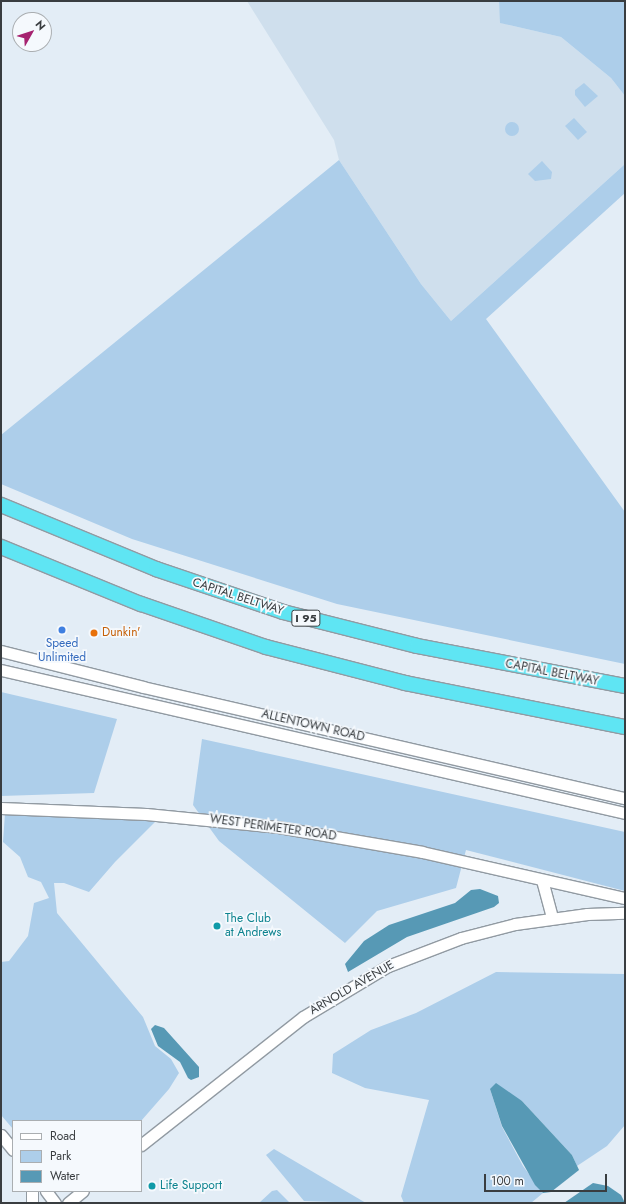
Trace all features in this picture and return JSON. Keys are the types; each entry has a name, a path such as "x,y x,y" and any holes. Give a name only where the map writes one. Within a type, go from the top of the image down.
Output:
{"highway":[{"name":"CAPITAL BELTWAY","path":"1,505 156,569 283,612 417,646 625,686"},
{"path":"1,547 134,602 266,647 404,683 625,727"}],"main road":[{"name":"ALLENTOWN ROAD","path":"1,651 143,688 625,798"},
{"name":"ALLENTOWN ROAD","path":"1,670 625,813"},
{"path":"140,702 143,688"},
{"path":"561,798 564,784"},
{"name":"WEST PERIMETER ROAD","path":"1,808 146,814 278,827 422,852 625,898"},
{"path":"542,880 552,918"},
{"name":"ARNOLD AVENUE","path":"142,1144 303,1017 364,978 410,956 460,938 552,918 625,913"},
{"path":"1,1135 12,1149"},
{"path":"32,1192 32,1203"},
{"path":"47,1192 55,1203"},
{"path":"68,1203 82,1192"}],"shaded area":[{"path":"247,1 499,1 501,23 561,37 611,78 625,96 625,164 451,321 421,284 339,160 334,140"}],"green space":[{"path":"499,1 625,1 625,96 611,78 561,37 500,23"},
{"path":"584,83 598,96 585,107 575,95 575,90"},
{"path":"574,118 587,132 578,140 565,126"},
{"path":"509,122 515,122 519,126 519,132 515,136 509,136 505,132 505,126"},
{"path":"339,160 421,284 451,321 625,164 625,193 486,319 625,512 625,664 337,604 132,539 1,484 1,435"},
{"path":"542,161 552,172 551,179 535,181 528,174"},
{"path":"1,692 117,719 94,793 1,796"},
{"path":"202,739 625,832 625,891 466,850 456,888 377,911 345,943 219,841 193,805"},
{"path":"5,813 156,821 115,862 89,892 64,883 54,883 57,913 143,1017 155,1046 171,1059 179,1073 169,1089 142,1120 12,1120 12,1128 1,1115 1,962 9,961 28,936 34,903 49,898 41,882 28,877 20,857 3,842"},
{"path":"496,972 625,974 625,1125 607,1146 577,1166 572,1155 522,1101 490,1089 502,1127 523,1166 543,1193 531,1203 404,1203 401,1196 429,1100 365,1088 332,1073 333,1054 371,1030 416,1013"},
{"path":"274,1149 366,1203 304,1201 266,1155"},
{"path":"277,1190 290,1203 259,1203 272,1191"}],"water":[{"path":"480,889 498,896 499,903 494,907 407,937 348,972 345,964 364,941 389,925 455,903 471,890"},
{"path":"155,1025 164,1028 199,1067 199,1077 191,1080 188,1078 180,1062 158,1046 151,1029"},
{"path":"496,1083 522,1101 572,1155 579,1170 551,1192 543,1193 535,1185 502,1126 490,1089"},
{"path":"593,1183 608,1186 621,1195 625,1203 564,1203"}],"place":[{"name":"Speed Unlimited","path":"62,630"},
{"name":"Dunkin'","path":"94,633"},
{"name":"The Club at Andrews","path":"217,926"},
{"name":"Life Support","path":"152,1186"}]}
